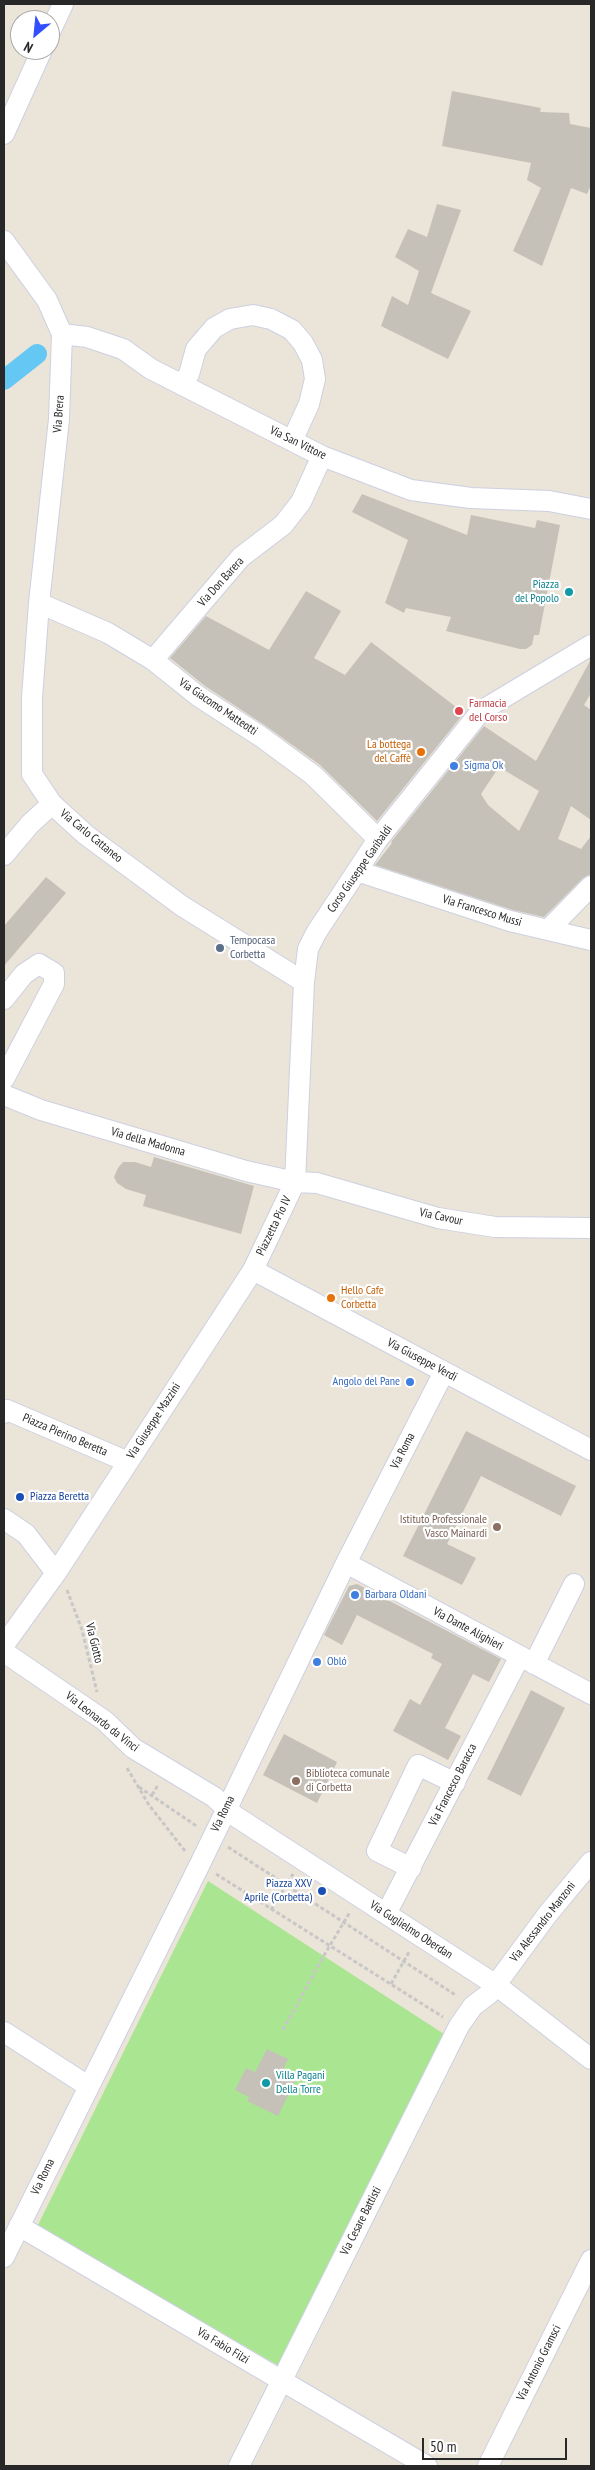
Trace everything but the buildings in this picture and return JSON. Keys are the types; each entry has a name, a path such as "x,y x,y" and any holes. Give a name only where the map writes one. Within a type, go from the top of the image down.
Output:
{"street":[{"path":"4,134 37,60"},
{"name":"Via Brera","path":"4,242 48,300 62,334 59,419 39,603"},
{"path":"182,385 189,374 196,349 214,328 230,319 252,315 271,319 292,330 303,342 312,360 315,378 309,404 292,441"},
{"name":"Via San Vittore","path":"62,334 87,337 124,349 151,369 322,456 411,490 471,498 549,501 591,509"},
{"name":"Via Don Barera","path":"153,660 241,557 283,525 301,502 322,456"},
{"name":"Via Giacomo Matteotti","path":"39,603 108,633 153,660 198,696 260,736 313,775 378,839"},
{"name":"Via Carlo Cattaneo","path":"39,603 32,698 32,774 52,804 86,835 182,906 304,982"},
{"name":"Corso Giuseppe Garibaldi","path":"295,1182 304,982 308,949 378,839 481,711 591,645"},
{"path":"4,855 30,824 52,804"},
{"name":"Via Francesco Mussi","path":"357,871 510,921 591,940"},
{"path":"548,930 591,886"},
{"path":"4,999 24,974 39,964 54,973 54,984 4,1080"},
{"name":"Via della Madonna","path":"4,1095 41,1110 127,1137 246,1171 295,1182"},
{"name":"Via Cavour","path":"295,1182 317,1183 438,1218 495,1227 591,1228"},
{"name":"Piazzetta Pio IV","path":"253,1270 295,1182"},
{"name":"Via Giuseppe Verdi","path":"253,1270 591,1450"},
{"name":"Via Giuseppe Mazzini","path":"4,1646 56,1573 253,1270"},
{"name":"Via Roma","path":"4,2257 200,1864 346,1563 444,1372"},
{"name":"Piazza Pierino Beretta","path":"4,1413 7,1410 128,1462"},
{"path":"4,1519 26,1534 56,1573"},
{"name":"Via Dante Alighieri","path":"346,1563 591,1694"},
{"name":"Via Francesco Baracca","path":"386,1914 455,1783 574,1584"},
{"name":"Via Leonardo da Vinci","path":"4,1652 105,1721 133,1748 214,1797 226,1808"},
{"path":"411,1868 377,1851 418,1765 455,1783"},
{"name":"Via Guglielmo Oberdan","path":"226,1808 302,1860 496,1984 591,2059"},
{"name":"Via Alessandro Manzoni","path":"496,1984 547,1915 591,1862"},
{"name":"Via Cesare Battisti","path":"239,2466 459,2026 473,2006 489,1994 496,1984"},
{"path":"4,2032 88,2086"},
{"name":"Via Fabio Filzi","path":"19,2226 427,2466"},
{"name":"Via Antonio Gramsci","path":"488,2466 591,2260"}],"path":[{"name":"Via Giotto","path":"56,1573 69,1593 76,1611 105,1721"},
{"path":"125,1764 148,1805 188,1854 200,1864 459,2026"},
{"path":"136,1786 344,1924 473,2006"},
{"path":"271,1910 302,1860"},
{"path":"284,2030 330,1945 360,1896"},
{"path":"391,1984 419,1935"}],"green space":[{"path":"208,1881 447,2036 281,2367 37,2227"}],"waterway":[{"path":"4,380 37,354"}],"place":[{"name":"Piazza del Popolo","path":"569,592"},
{"name":"Farmacia del Corso","path":"459,711"},
{"name":"La bottega del Caffè","path":"421,752"},
{"name":"Sigma Ok","path":"454,766"},
{"name":"Tempocasa Corbetta","path":"220,948"},
{"name":"Hello Cafe Corbetta","path":"331,1298"},
{"name":"Angolo del Pane","path":"410,1382"},
{"name":"Piazza Beretta","path":"20,1497"},
{"name":"Istituto Professionale Vasco Mainardi","path":"497,1527"},
{"name":"Barbara Oldani","path":"355,1595"},
{"name":"Obló","path":"317,1662"},
{"name":"Biblioteca comunale di Corbetta","path":"296,1781"},
{"name":"Piazza XXV Aprile (Corbetta)","path":"322,1891"},
{"name":"Villa Pagani Della Torre","path":"266,2083"}]}
